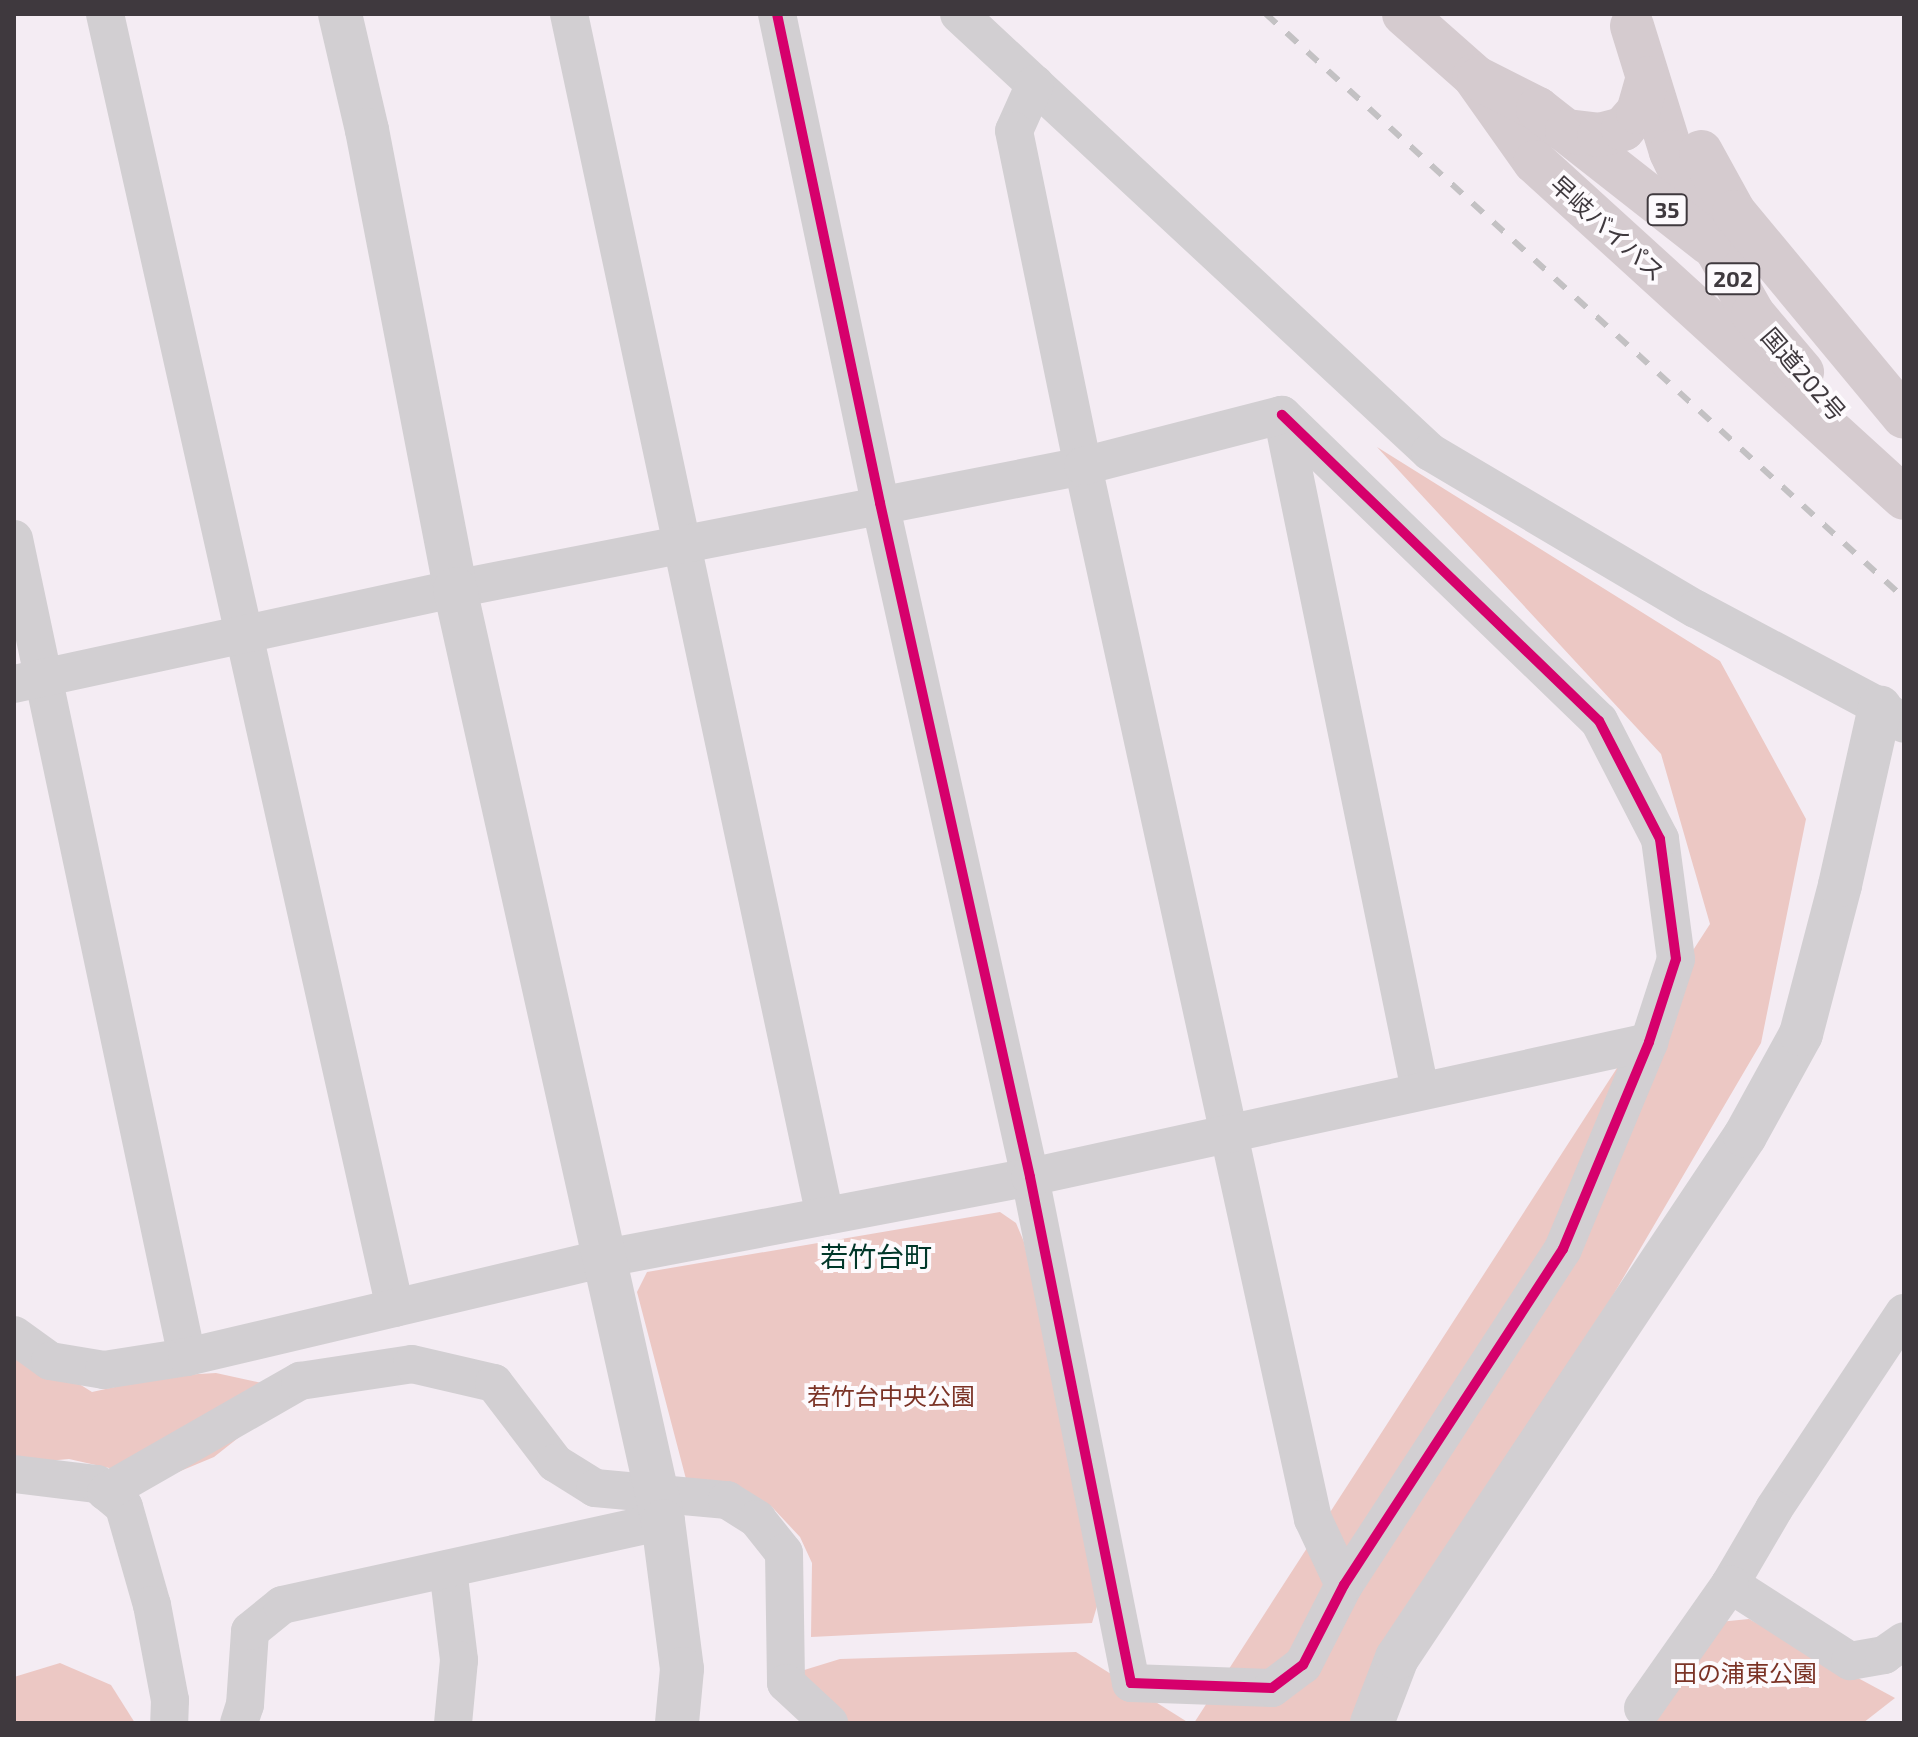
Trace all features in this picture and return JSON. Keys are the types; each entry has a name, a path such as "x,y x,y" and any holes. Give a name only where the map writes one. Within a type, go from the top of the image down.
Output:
{"highway":[{"name":"早岐バイパス","path":"1404,14 1474,76 1535,162 1904,498"},
{"name":"国道202号","path":"1635,18 1648,78 1671,152 1717,250 1753,314 1904,490"},
{"name":"国道202号","path":"1635,18 1734,212 1853,357"},
{"name":"早岐バイパス","path":"1474,76 1538,109 1853,357"},
{"path":"1567,131 1599,135 1623,129 1638,112 1648,78"},
{"name":"35","path":"1853,357 1904,417"}],"street":[{"path":"105,14 395,1308"},
{"path":"340,14 367,130 455,589 660,1506 682,1669 677,1723"},
{"path":"569,14 825,1216"},
{"path":"777,14 880,503 1030,1177 1131,1683 1272,1688 1303,1665 1344,1585 1563,1249 1649,1042 1676,959 1660,839 1599,721 1282,415"},
{"path":"959,14 1430,452 1696,609 1892,715 1840,885 1801,1034 1745,1136 1397,1658 1372,1723"},
{"path":"1035,84 1014,131 1226,1133 1313,1519 1344,1585"},
{"path":"29,681 455,589 880,503 1083,466 1282,415"},
{"path":"1282,415 1420,1090"},
{"path":"14,539 29,681 187,1357"},
{"path":"14,1335 50,1361 104,1370 187,1357 606,1258 1030,1177 1649,1042"},
{"path":"1643,1708 1730,1584 1774,1509 1904,1313"},
{"path":"106,1492 300,1381 412,1364 494,1383 555,1463 595,1488 660,1506"},
{"path":"14,1474 97,1484 124,1507 137,1549 170,1700 169,1723"},
{"path":"239,1723 245,1705 250,1631 282,1605 448,1569 660,1506 727,1500 757,1519 784,1553 786,1683 829,1723"},
{"path":"448,1569 459,1660 453,1723"},
{"path":"1730,1584 1850,1661 1884,1655 1904,1641"}],"green space":[{"path":"1377,447 1720,661 1806,819 1761,1043 1362,1723 1194,1723 1710,924 1661,754"},
{"name":"若竹台中央公園","path":"1000,1212 1016,1223 1024,1242 1100,1596 1092,1623 811,1637 812,1563 800,1537 772,1507 738,1490 686,1479 637,1292 647,1272"},
{"path":"14,1343 92,1392 165,1376 216,1373 266,1384 252,1427 214,1457 147,1485 109,1468 69,1459 14,1464"},
{"name":"田の浦東公園","path":"1749,1619 1895,1698 1863,1723 1652,1723 1719,1622"},
{"path":"1076,1652 1189,1723 828,1723 788,1675 840,1659"},
{"path":"60,1663 111,1685 135,1723 14,1723 14,1677"}],"railway":[{"path":"1266,14 1904,598"}],"cycle path":[{"path":"777,14 880,503 1030,1177 1131,1683 1272,1688 1303,1665 1344,1585 1563,1249 1649,1042 1676,959 1660,839 1599,721 1282,415"}],"district":[{"name":"若竹台町","path":"876,1256"}]}
